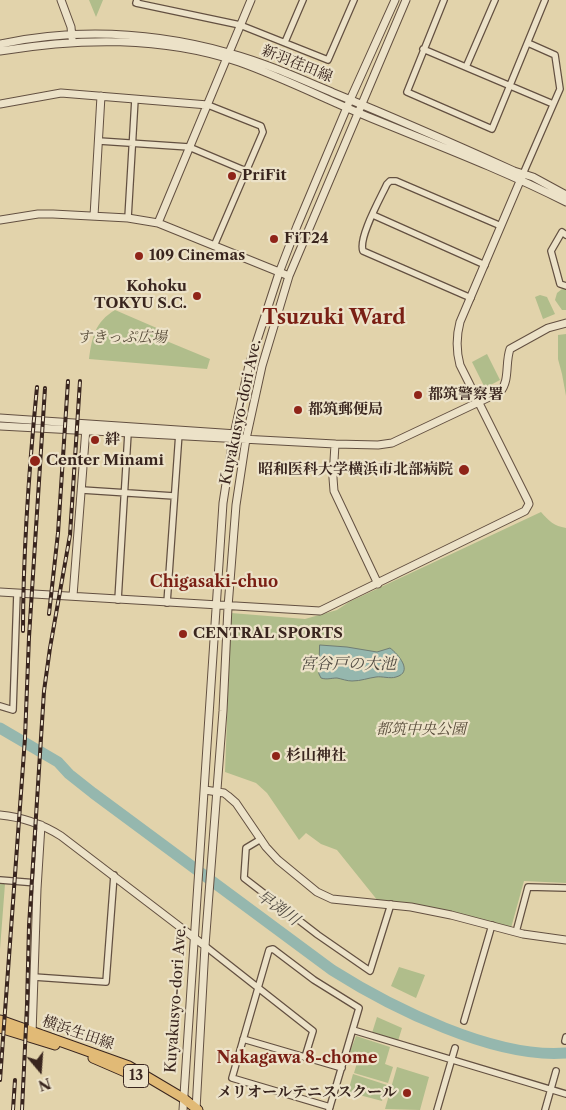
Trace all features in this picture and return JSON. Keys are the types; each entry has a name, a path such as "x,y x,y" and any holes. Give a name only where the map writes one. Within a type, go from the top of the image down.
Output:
{"main road":[{"name":"横浜生田線","path":"0,1020 32,1034 129,1066 183,1104 197,1110"},
{"name":"横浜生田線","path":"0,1028 32,1034"}],"street":[{"path":"61,0 72,38"},
{"path":"137,0 136,4 240,25 328,60 354,0"},
{"path":"158,223 251,0"},
{"path":"285,42 303,0"},
{"name":"Kuyakusyo-dori Ave.","path":"183,1104 223,502 233,436 249,365 296,226 395,0"},
{"name":"Kuyakusyo-dori Ave.","path":"197,1110 205,946 217,792 228,607 236,505 246,439 262,366 289,276 406,0"},
{"path":"444,0 407,92 492,128 545,0"},
{"path":"466,67 495,0"},
{"name":"新羽荏田線","path":"0,44 42,37 151,44 228,56 279,70 361,104 522,177 566,202"},
{"name":"新羽荏田線","path":"0,51 72,38"},
{"path":"0,592 320,612 525,511 528,507 528,501 460,365 457,353 458,328 560,89 555,55 528,44"},
{"path":"423,49 553,104"},
{"name":"新羽荏田線","path":"228,56 347,108 566,195"},
{"path":"0,104 60,93 208,105 261,126 263,132 214,246"},
{"path":"94,216 101,96"},
{"path":"128,218 136,99"},
{"path":"98,141 189,148 246,171"},
{"path":"470,298 363,251 362,242 373,215 387,184 390,181 396,181 501,226"},
{"path":"0,220 38,214 128,218 158,223 289,276"},
{"path":"373,215 485,265"},
{"path":"566,235 562,232 551,251 560,284 566,286"},
{"path":"0,418 128,433 233,436 246,439 335,444 378,445 392,443 500,392 504,386 510,349 548,328 566,324"},
{"path":"0,426 86,428 179,434"},
{"path":"73,596 86,428"},
{"path":"118,600 128,433"},
{"path":"167,603 179,434"},
{"path":"335,444 332,478 334,491 378,584"},
{"path":"82,490 174,496"},
{"path":"0,706 13,710 17,593"},
{"path":"205,790 224,793 236,803 261,840 278,860 317,892 332,899 391,904 451,915 516,932 566,940"},
{"path":"0,815 26,819 41,825 74,844 258,987 313,1032 305,1057"},
{"path":"32,1034 37,883 41,825"},
{"path":"261,840 246,848 244,878 318,935 370,971 391,904"},
{"path":"34,977 106,982 114,875"},
{"path":"0,880 37,883"},
{"path":"516,932 528,887 566,888"},
{"path":"464,1021 492,925"},
{"path":"273,949 314,980 360,1008 329,1109 232,1078 258,987 269,950 273,949"},
{"path":"354,1030 566,1094"},
{"path":"243,1039 342,1068"},
{"path":"437,1110 456,1048"},
{"path":"545,1110 556,1071"}],"green space":[{"path":"89,0 103,0 96,17"},
{"path":"562,289 566,290 566,310 562,310 555,300 557,293"},
{"path":"540,295 547,297 555,314 543,319 535,297"},
{"name":"すきっぷ広場","path":"115,310 159,329 159,336 164,340 210,359 207,369 89,359 99,325"},
{"path":"566,334 566,396 558,359 558,335"},
{"path":"487,354 500,380 485,388 472,362"},
{"name":"都筑中央公園","path":"541,512 552,523 566,528 566,883 524,881 511,928 413,904 378,901 337,850 321,844 306,833 299,840 267,793 256,783 225,772 231,613 305,619 337,610 349,602"},
{"path":"0,884 5,884 0,949"},
{"path":"399,967 425,975 416,998 391,986"},
{"path":"377,1017 402,1028 398,1041 372,1033"},
{"path":"356,1036 390,1047 385,1064 393,1067 388,1083 354,1073 359,1056 369,1058 350,1052"},
{"name":"メリオールテニススクール","path":"397,1067 429,1077 420,1110 385,1109"},
{"path":"353,1074 387,1085 382,1101 348,1092"}],"water":[{"name":"宮谷戸の大池","path":"320,645 377,652 390,648 400,658 404,671 401,675 394,678 378,677 348,681 337,678 321,678 319,674"}],"waterway":[{"name":"早渕川","path":"0,728 58,762 69,774 93,793 332,970 356,985 414,1015 477,1039 508,1048 538,1053 566,1053"}],"railway":[{"path":"49,614 58,533 68,381"},
{"path":"22,1110 29,926 44,691 70,535 80,381"},
{"path":"23,631 27,509 37,387"},
{"path":"0,1080 25,738 29,637 45,388"},
{"path":"13,1110 15,1080"}],"place":[{"name":"PriFit","path":"232,176"},
{"name":"FiT24","path":"274,239"},
{"name":"109 Cinemas","path":"139,256"},
{"name":"Kohoku TOKYU S.C.","path":"197,296"},
{"name":"都筑警察署","path":"418,395"},
{"name":"都筑郵便局","path":"298,410"},
{"name":"絆","path":"95,440"},
{"name":"Center Minami","path":"35,461"},
{"name":"昭和医科大学横浜市北部病院","path":"464,470"},
{"name":"CENTRAL SPORTS","path":"183,634"},
{"name":"杉山神社","path":"276,756"},
{"name":"メリオールテニススクール","path":"407,1093"}],"district":[{"name":"Tsuzuki Ward","path":"334,318"},
{"name":"Chigasaki-chuo","path":"214,582"},
{"name":"Nakagawa 8-chome","path":"297,1058"}]}
